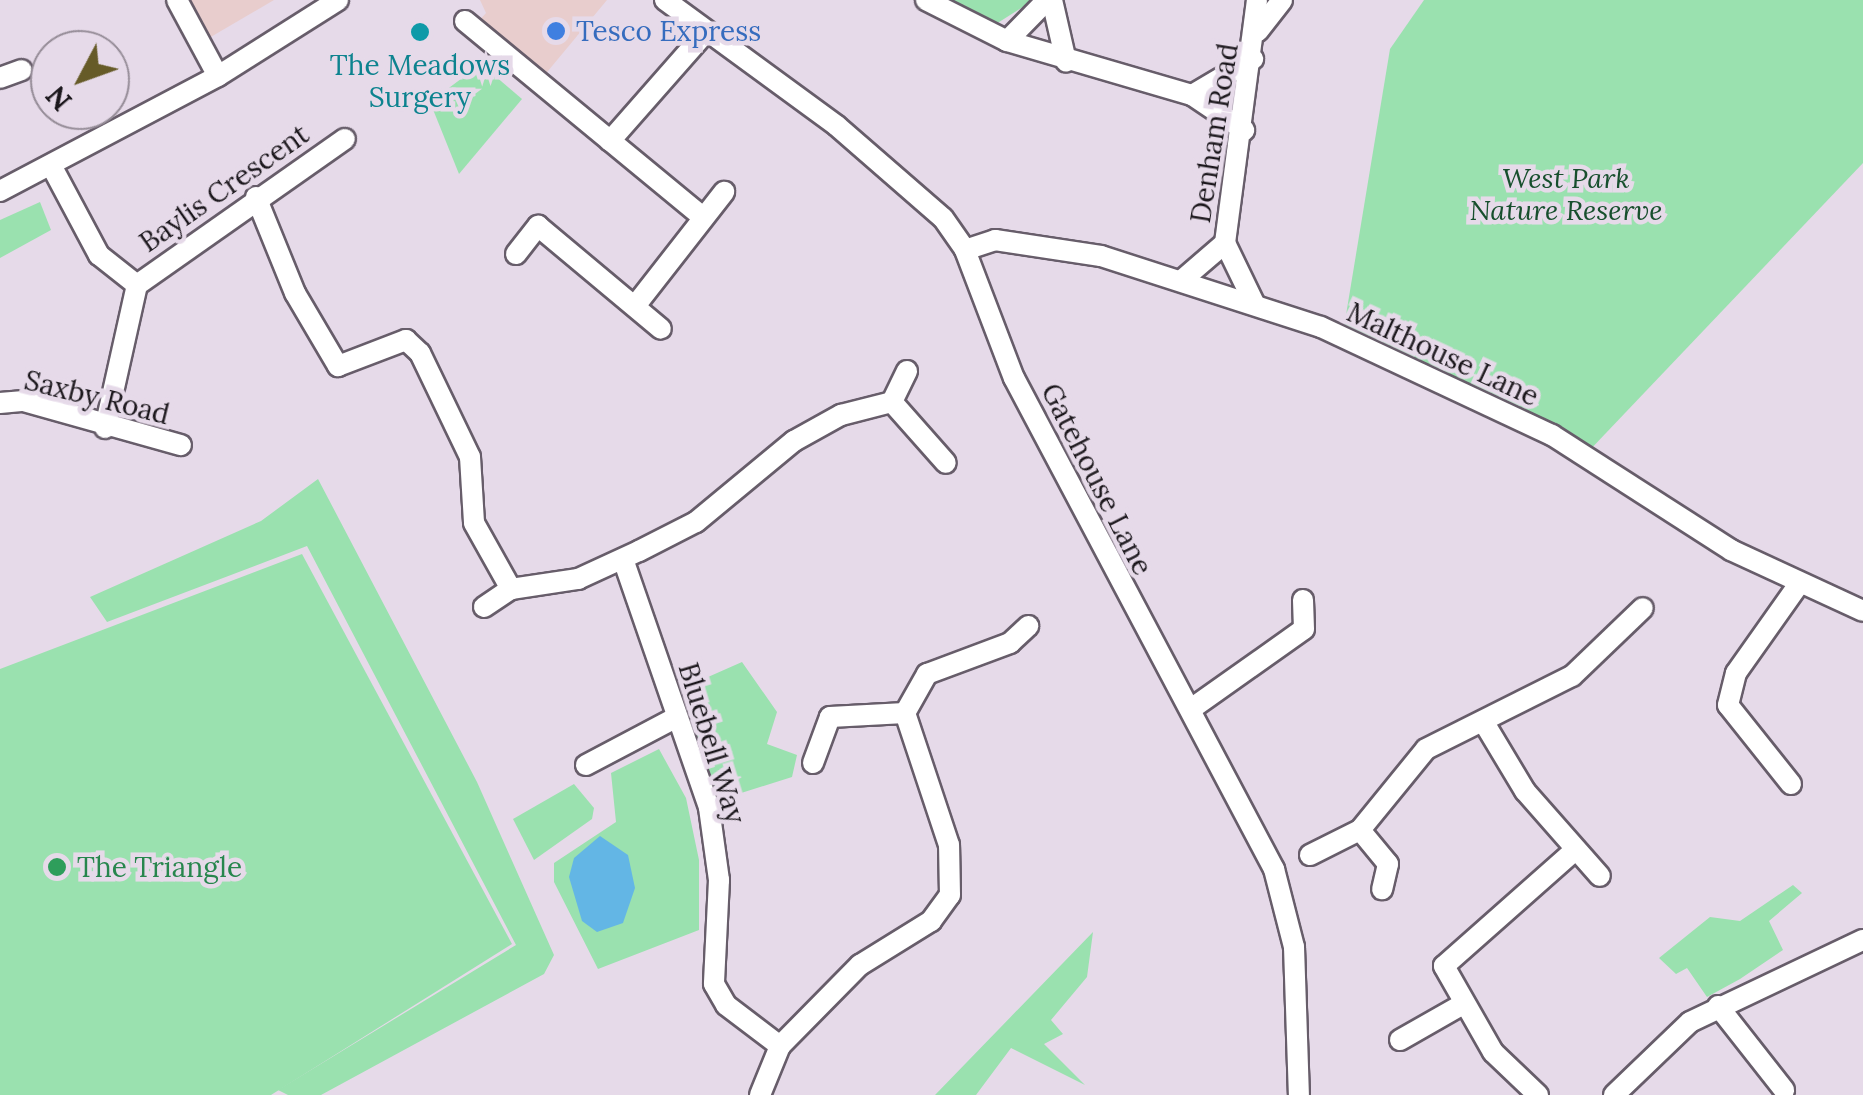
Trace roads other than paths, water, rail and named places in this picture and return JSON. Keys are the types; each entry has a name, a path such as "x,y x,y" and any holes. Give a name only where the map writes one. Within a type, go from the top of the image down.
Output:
{"street":[{"path":"177,0 218,76"},
{"path":"0,191 52,167 218,76 338,0"},
{"name":"Gatehouse Lane","path":"666,0 704,33 851,138 965,250 1014,378 1274,869 1294,947 1299,1095"},
{"path":"926,0 1007,41 1192,95 1244,130"},
{"path":"1007,41 1050,0 1066,61"},
{"name":"Denham Road","path":"1255,306 1225,243 1258,31 1256,0"},
{"name":"Denham Road","path":"1258,31 1282,0"},
{"path":"465,21 703,218"},
{"path":"610,140 704,33"},
{"path":"1192,95 1253,59"},
{"path":"0,78 22,70"},
{"name":"Baylis Crescent","path":"104,428 137,285 256,196 344,139"},
{"name":"Baylis Crescent","path":"52,167 98,255 137,285"},
{"path":"635,306 724,192"},
{"path":"256,196 295,293 338,366"},
{"path":"516,254 538,226 661,330"},
{"name":"Malthouse Lane","path":"965,250 995,240 1182,280 1255,306 1552,435 1797,586 1863,610"},
{"name":"Denham Road","path":"1182,280 1225,243"},
{"path":"321,381 338,366 406,340 420,353 470,457 474,523 511,590"},
{"path":"484,607 511,590 578,579 696,522 794,440 841,415 892,402 907,371"},
{"name":"Saxby Road","path":"0,403 24,401 104,428 180,445"},
{"path":"892,402 946,464"},
{"name":"Bluebell Way","path":"623,559 709,808 719,880 714,984 726,1005 780,1046"},
{"path":"1791,784 1728,705 1736,673 1797,586"},
{"path":"1191,708 1304,628 1303,600"},
{"path":"1310,854 1360,830 1426,749 1589,665 1642,608"},
{"path":"760,1095 780,1046 860,965 931,921 950,895 949,846 904,713 927,674 1010,644 1028,626"},
{"path":"814,763 830,717 904,713"},
{"path":"586,765 675,718"},
{"path":"1483,721 1575,850 1600,876"},
{"path":"1360,830 1388,864 1382,889"},
{"path":"1538,1095 1493,1052 1462,1004 1444,966 1575,850"},
{"path":"1614,1095 1652,1053 1718,1006 1863,940"},
{"path":"1400,1040 1462,1004"},
{"path":"1718,1006 1784,1090"}],"water":[{"path":"600,836 628,855 635,888 623,923 597,932 582,921 569,877 574,858"}],"place":[{"name":"Tesco Express","path":"556,31"},
{"name":"The Meadows Surgery","path":"420,32"},
{"name":"The Triangle","path":"57,867"}],"park label":[{"name":"West Park Nature Reserve","path":"1566,194"}]}
